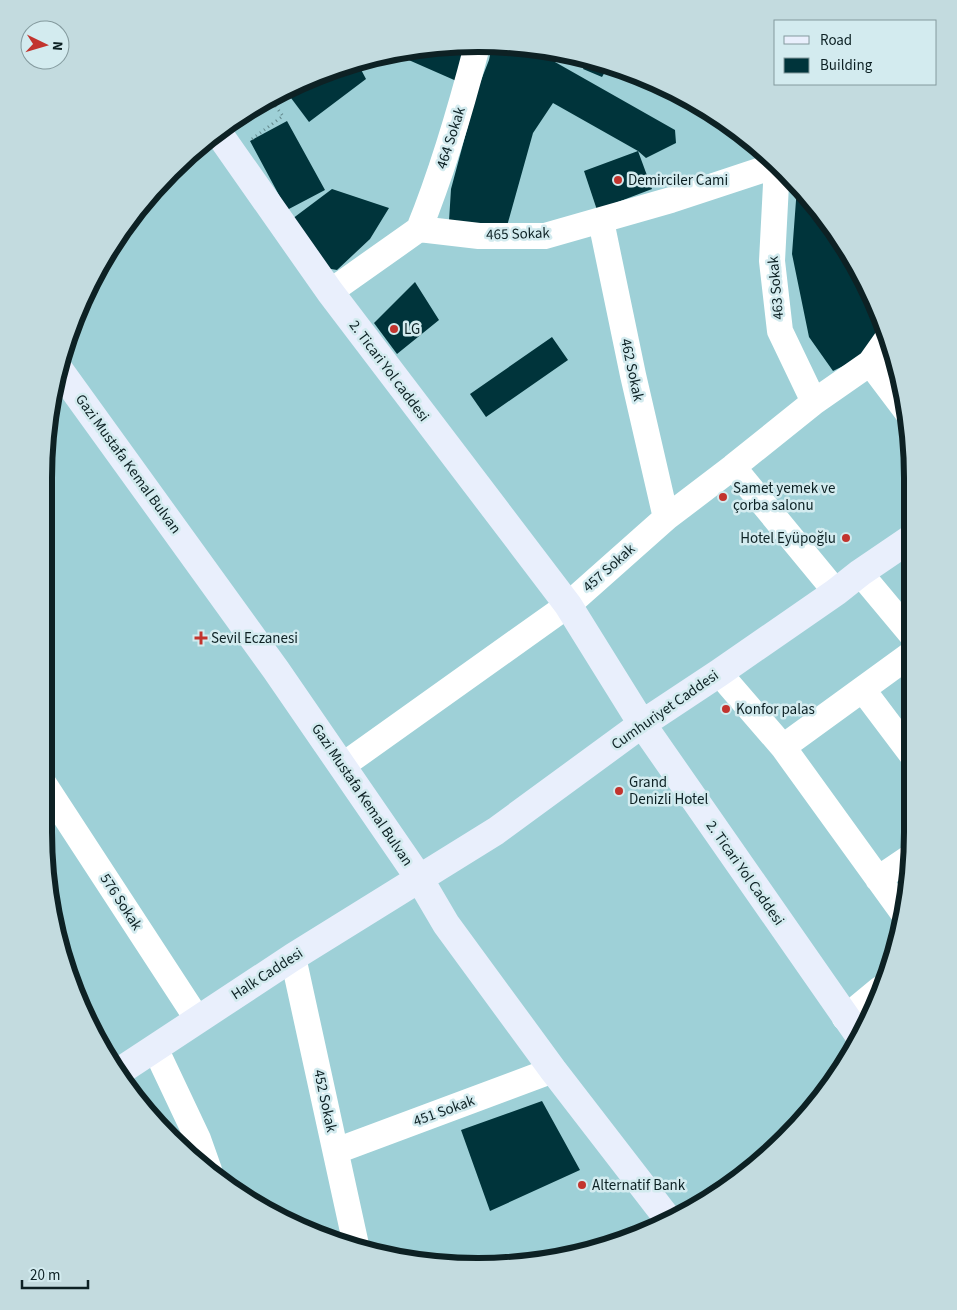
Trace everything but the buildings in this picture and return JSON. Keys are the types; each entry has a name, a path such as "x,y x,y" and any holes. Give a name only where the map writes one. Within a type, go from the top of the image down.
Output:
{"main road":[{"name":"2. Ticari Yol caddesi","path":"222,139 330,292 568,605"},
{"name":"Gazi Mustafa Kemal Bulvan","path":"65,378 270,662 419,878 446,924 552,1070 664,1215"},
{"name":"Cumhuriyet Caddesi","path":"419,878 496,831 642,724 836,592 904,543"},
{"name":"2. Ticari Yol Caddesi","path":"568,605 642,724 852,1028"},
{"name":"Halk Caddesi","path":"124,1068 293,957 419,878"}],"street":[{"name":"464 Sokak","path":"419,229 430,202 462,102 475,52"},
{"name":"465 Sokak","path":"419,229 479,236 545,236 671,200 769,167"},
{"name":"463 Sokak","path":"777,174 772,261 780,331 814,402"},
{"name":"462 Sokak","path":"601,221 632,375 666,518"},
{"path":"330,292 419,229"},
{"name":"457 Sokak","path":"342,766 568,605 666,518 814,402 870,363 883,346"},
{"path":"870,363 897,398"},
{"path":"733,466 836,592"},
{"path":"860,573 904,626"},
{"path":"783,747 904,659"},
{"path":"719,672 783,747 898,906"},
{"path":"863,690 904,744"},
{"name":"576 Sokak","path":"52,796 198,1020"},
{"path":"878,879 904,862"},
{"name":"452 Sokak","path":"293,957 355,1239"},
{"path":"852,1028 866,1008"},
{"path":"155,1048 198,1139 204,1157"},
{"name":"451 Sokak","path":"336,1151 552,1070"}],"path":[{"path":"233,154 283,116 275,105"}],"place":[{"name":"Demirciler Cami","path":"618,180"},
{"name":"LG","path":"394,329"},
{"name":"Samet yemek ve çorba salonu","path":"723,497"},
{"name":"Hotel Eyüpoğlu","path":"846,538"},
{"name":"Sevil Eczanesi","path":"201,638"},
{"name":"Konfor palas","path":"726,709"},
{"name":"Grand Denizli Hotel","path":"619,791"},
{"name":"Alternatif Bank","path":"582,1185"}]}
